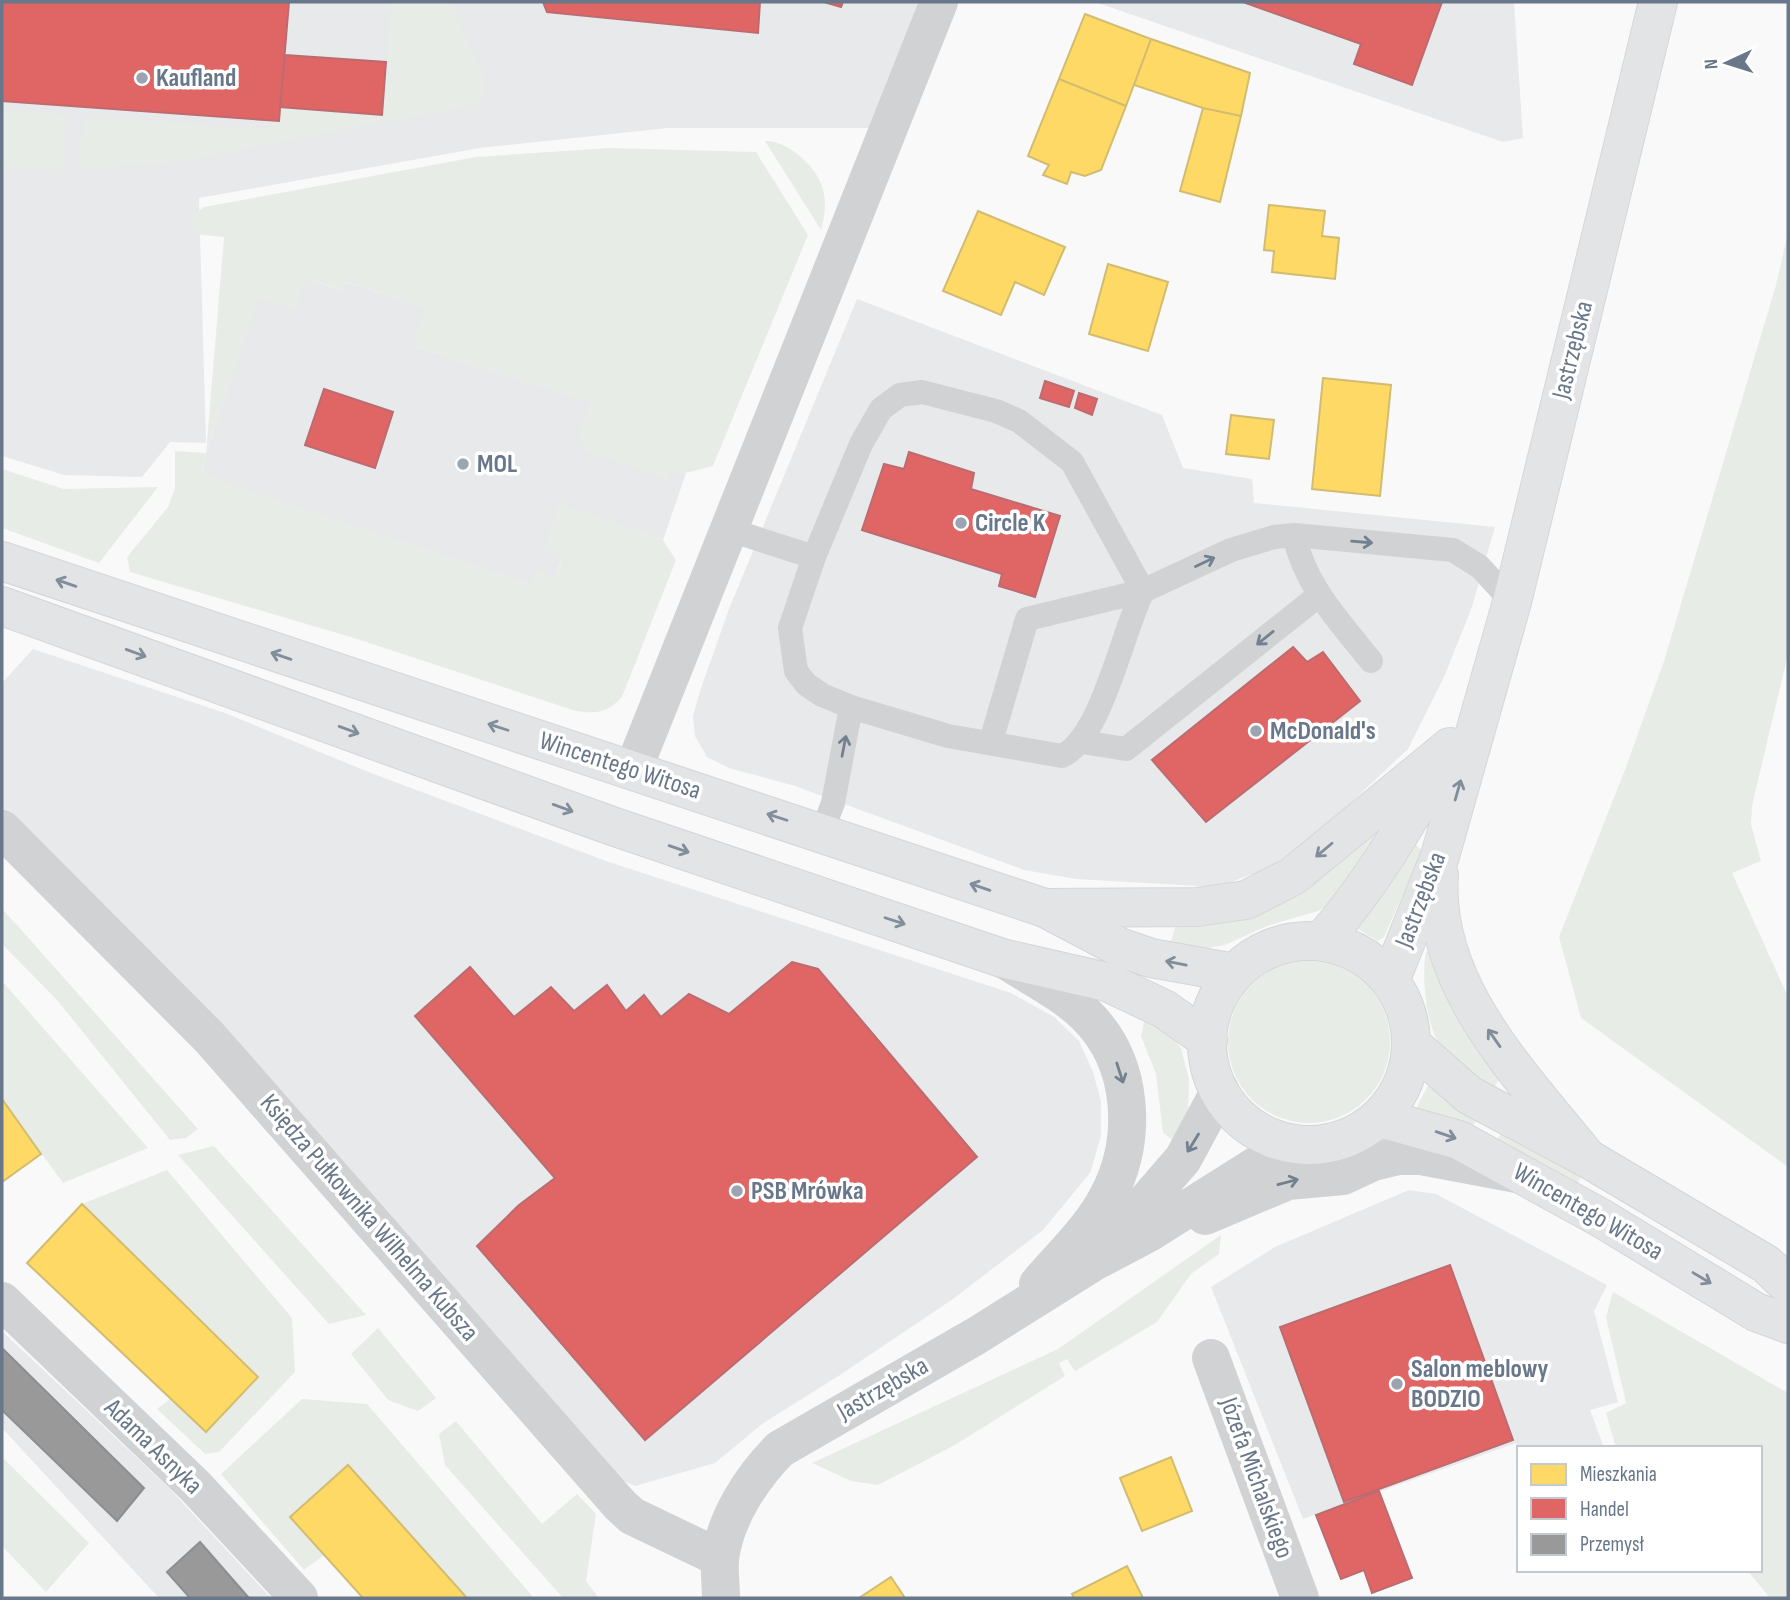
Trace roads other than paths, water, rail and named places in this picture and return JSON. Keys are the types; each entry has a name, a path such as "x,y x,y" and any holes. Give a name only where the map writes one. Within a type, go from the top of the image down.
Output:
{"main road":[{"name":"Jastrzębska","path":"1390,981 1440,856 1512,602 1658,2"},
{"name":"Wincentego Witosa","path":"2,561 368,686 633,770 1045,908 1119,947 1151,958 1235,973"},
{"path":"2,606 615,827 1002,958 1107,982 1164,1009 1208,1040"},
{"name":"Jastrzębska","path":"1322,941 1362,891 1393,846 1450,747 1484,696"},
{"path":"1045,908 1126,905 1197,907 1246,900 1293,876 1450,747"},
{"path":"1440,856 1437,898 1441,932 1456,971 1490,1033 1587,1158"},
{"path":"1322,941 1355,952 1390,981 1406,1010 1411,1044 1405,1080 1380,1118 1340,1138 1290,1144 1271,1138 1242,1121 1220,1090 1208,1040 1216,1002 1235,973 1252,958 1277,944 1322,941"},
{"name":"Wincentego Witosa","path":"1411,1044 1448,1080 1469,1095 1587,1158 1766,1264 1788,1285"},
{"name":"Wincentego Witosa","path":"1380,1118 1459,1140 1527,1175 1756,1312 1788,1324"}],"street":[{"path":"633,770 939,2"},
{"name":"Księdza Pułkownika Wilhelma Kubsza","path":"2,829 210,1038 620,1505 632,1516 720,1558"},
{"path":"1002,958 1085,1014 1096,1027 1122,1077 1128,1118 1124,1160 1108,1197 1015,1313"},
{"name":"Jastrzębska","path":"1094,1262 1183,1159 1220,1090"},
{"name":"Jastrzębska","path":"720,1558 736,1510 751,1482 780,1449 1015,1313 1094,1262 1149,1233 1214,1189 1290,1144"},
{"path":"1149,1233 1226,1209 1288,1181 1343,1176 1384,1158 1421,1156 1527,1175"},
{"name":"Adama Asnyka","path":"2,1301 195,1486 299,1598"},
{"name":"Józefa Michalskiego","path":"1211,1358 1300,1598"},
{"path":"720,1558 722,1598"}],"lane":[{"path":"922,391 996,411 1019,421 1072,462 1143,591 1130,617 1099,710 1082,742 1062,756 991,741 948,736 851,706 822,695 806,684 796,671 790,628 814,558 861,444 881,409 900,395 922,391"},
{"path":"730,530 814,558"},
{"path":"1294,535 1299,558 1318,596 1371,661"},
{"path":"991,741 1027,619 1143,591 1231,550 1274,537 1294,535 1453,550 1480,567 1512,602"},
{"path":"1082,742 1126,749 1318,596"},
{"path":"822,832 833,803 851,706"}],"place":[{"name":"Kaufland","path":"142,78"},
{"name":"MOL","path":"463,464"},
{"name":"Circle K","path":"961,523"},
{"name":"McDonald's","path":"1256,731"},
{"name":"PSB Mrówka","path":"737,1191"},
{"name":"Salon meblowy BODZIO","path":"1397,1384"}]}
